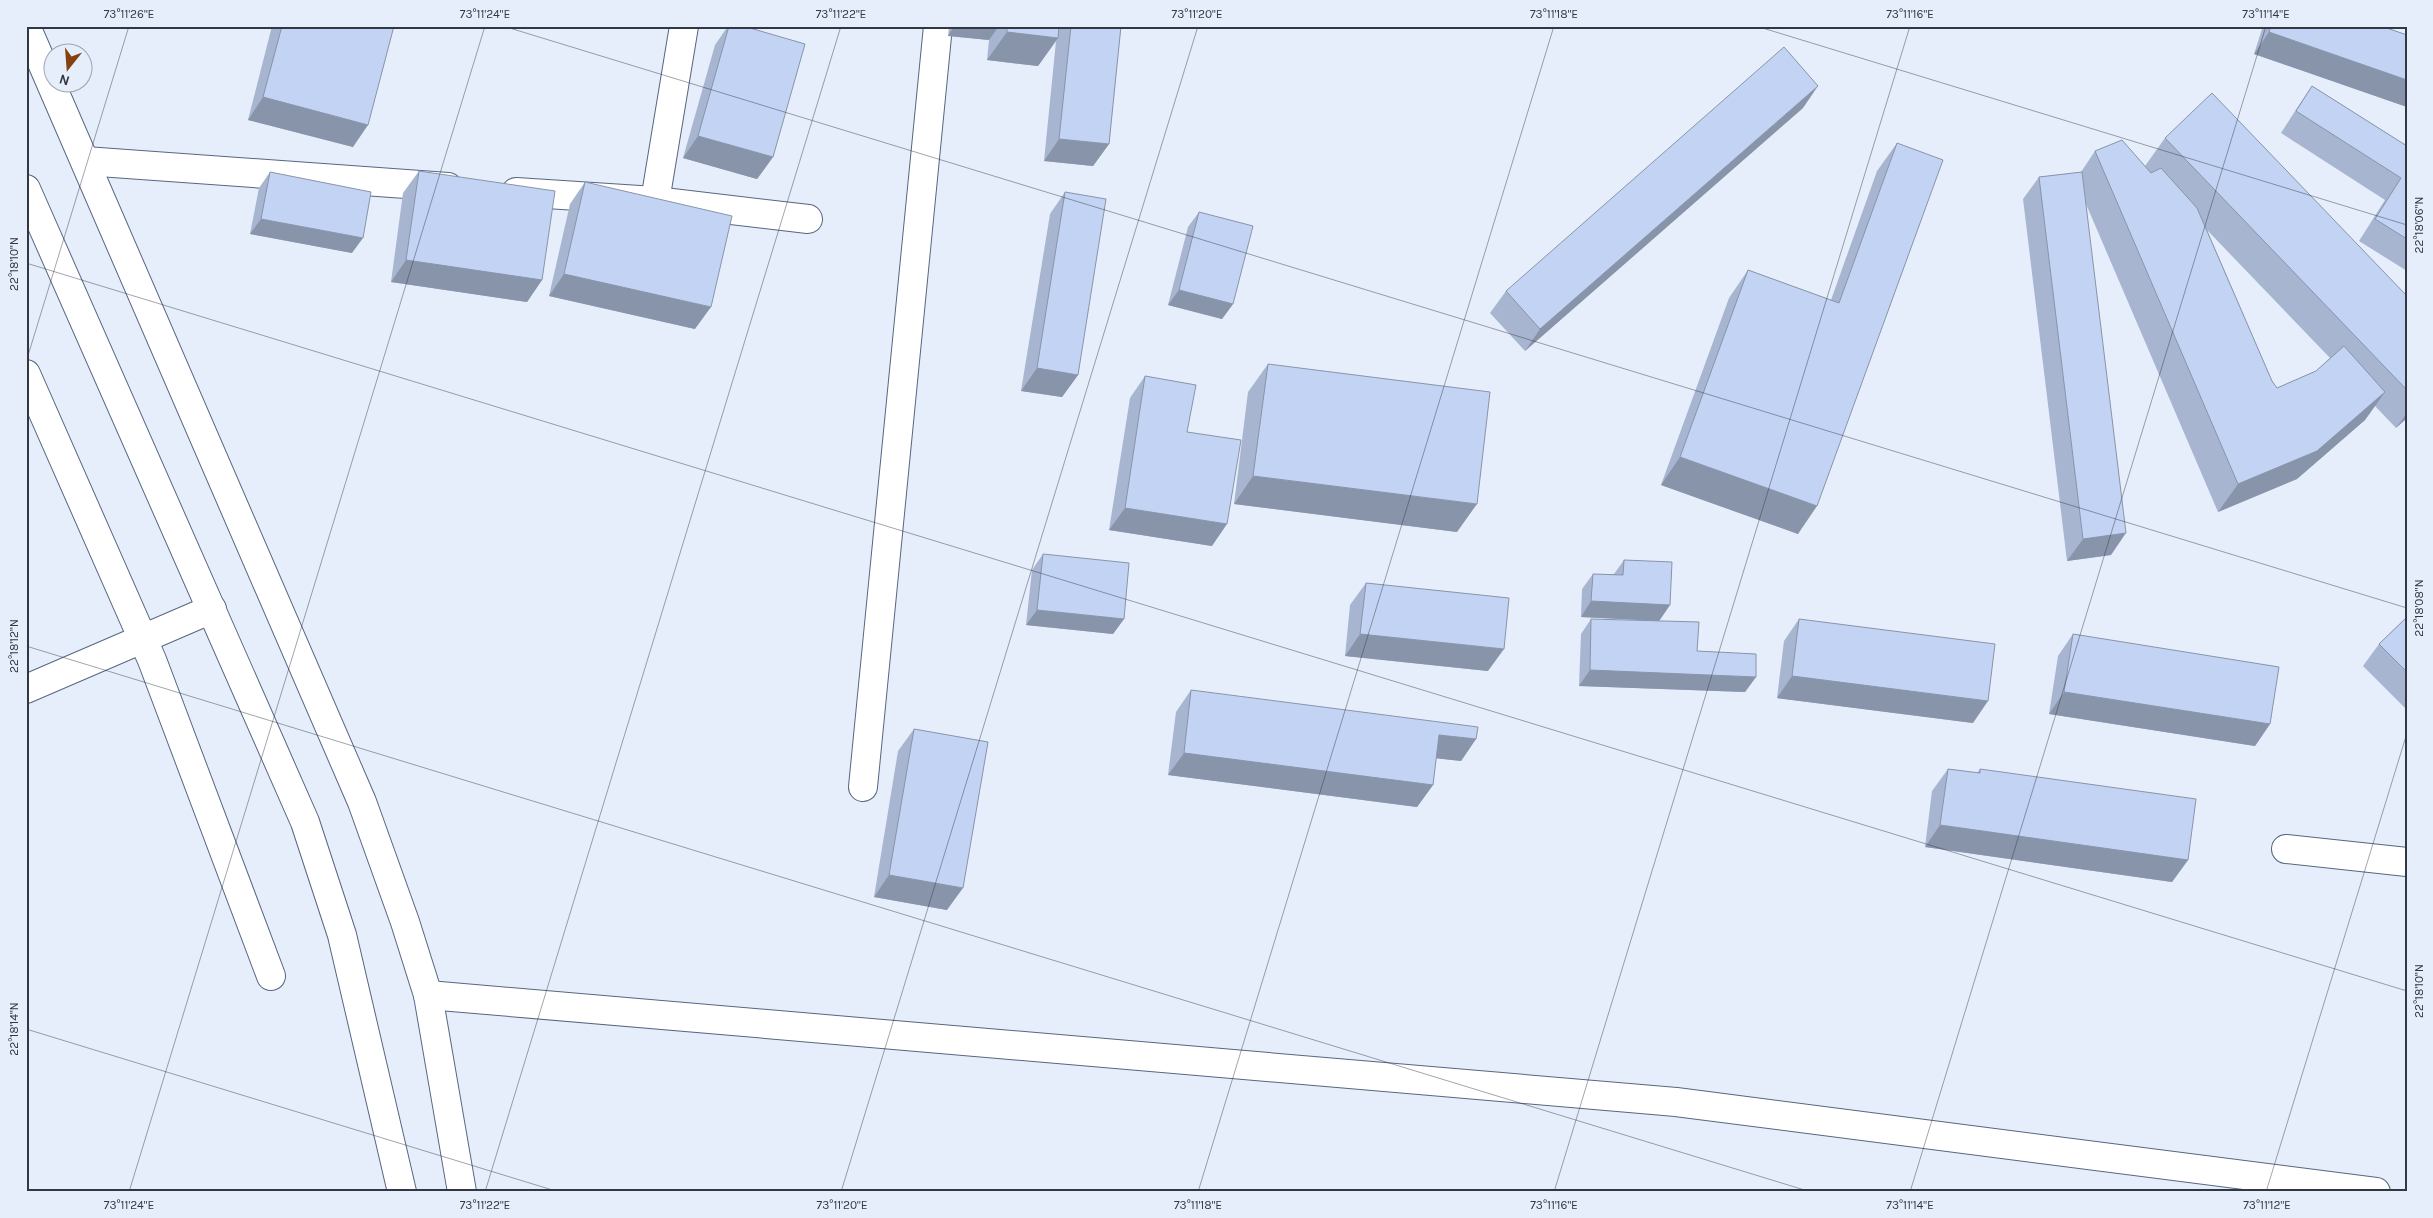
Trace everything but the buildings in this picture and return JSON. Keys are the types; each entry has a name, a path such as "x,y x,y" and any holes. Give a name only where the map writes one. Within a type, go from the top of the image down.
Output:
{"main road":[{"path":"26,26 362,802 406,922 428,995 462,1192"},
{"path":"655,202 684,26"},
{"path":"863,787 938,26"},
{"path":"85,161 655,202 808,219"},
{"path":"26,189 305,822 342,935 402,1192"},
{"path":"26,374 152,660 271,976"},
{"path":"26,689 212,609"},
{"path":"2286,849 2407,862"},
{"path":"428,995 1676,1102 2376,1192"}]}
